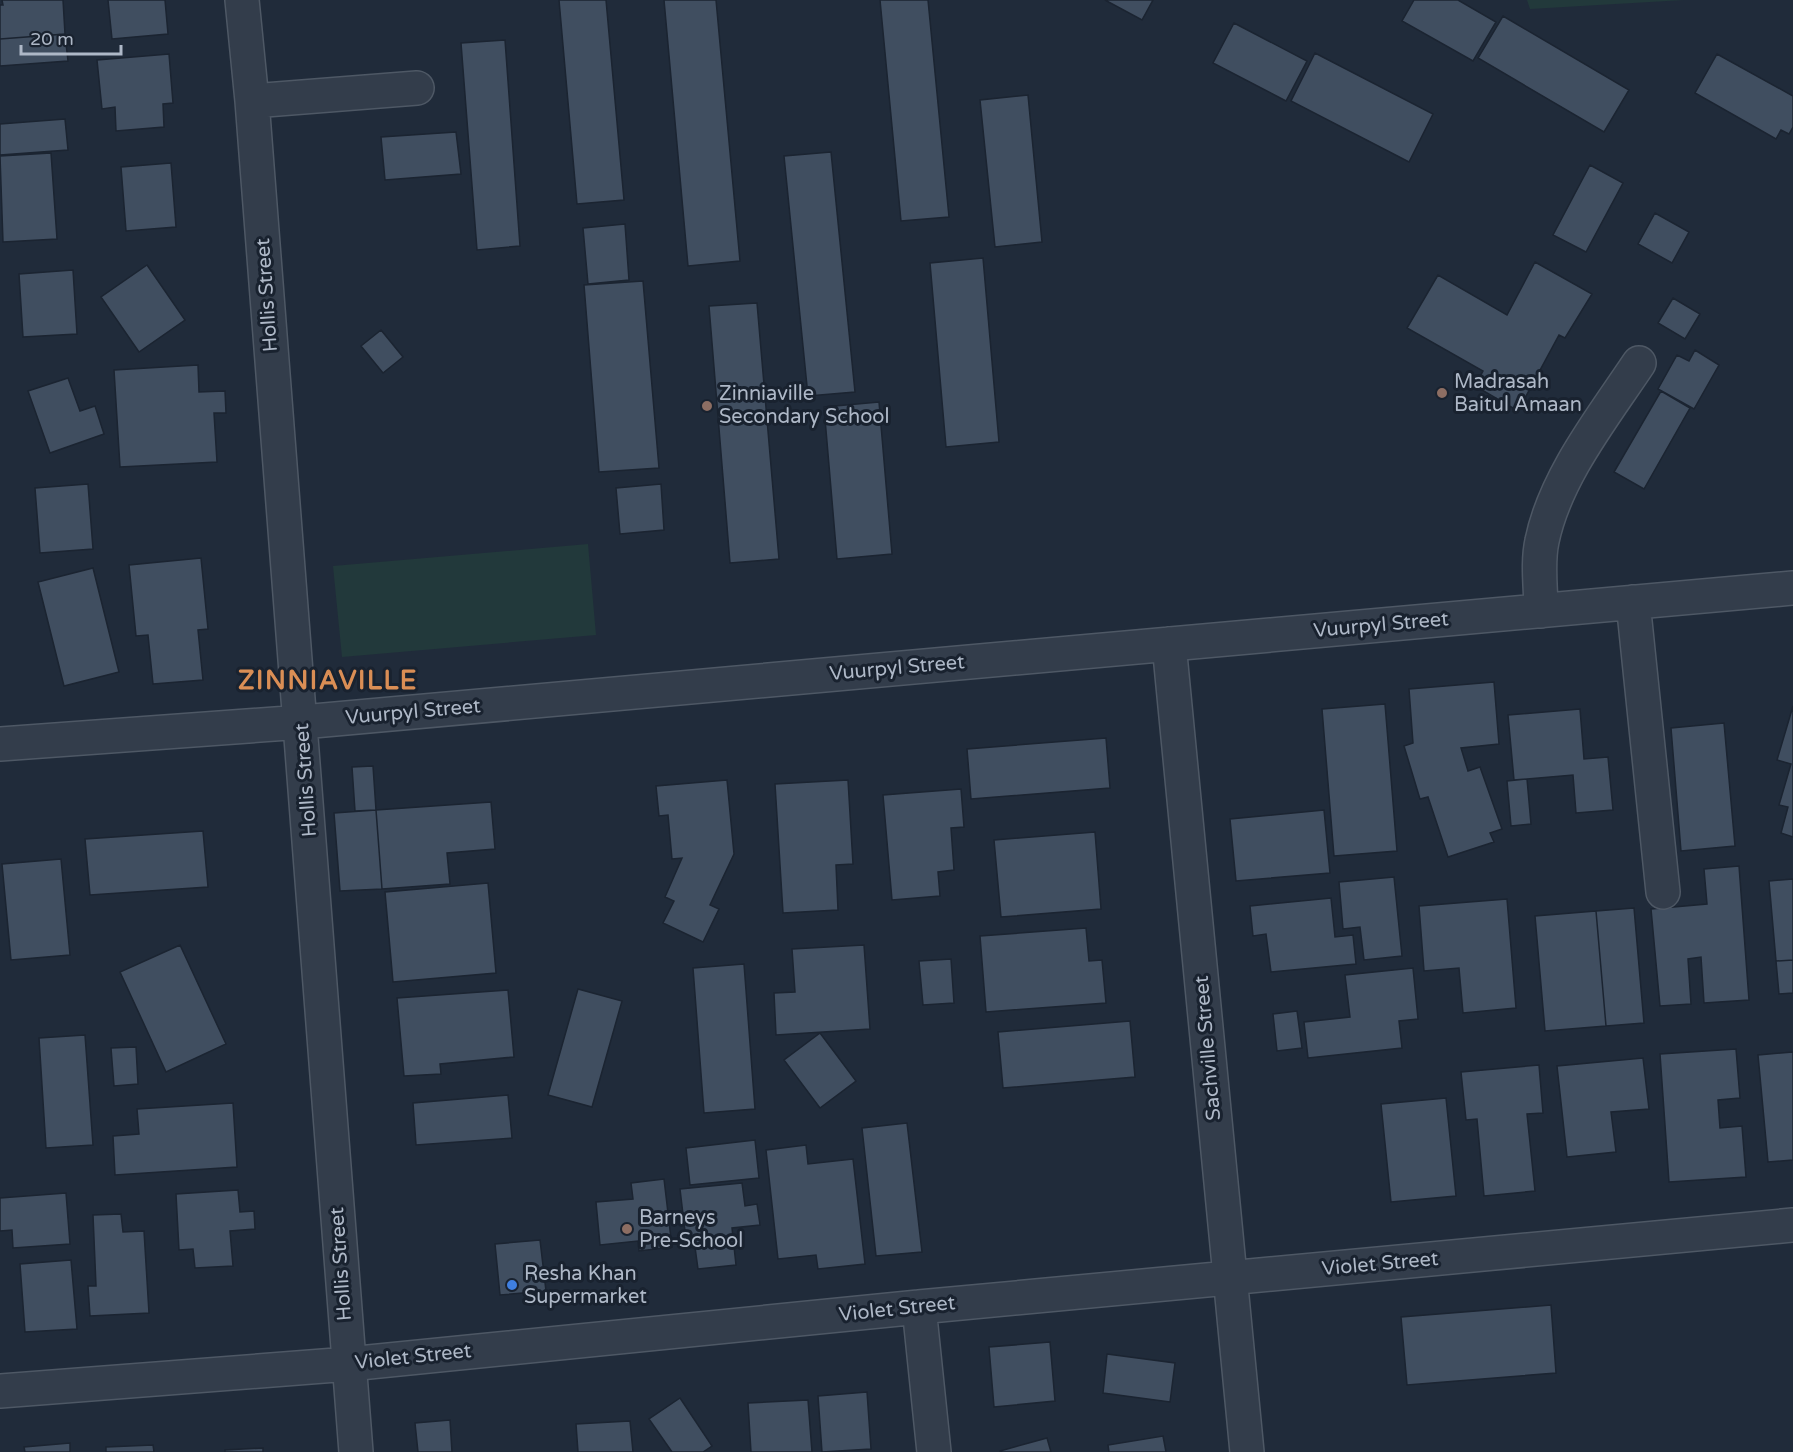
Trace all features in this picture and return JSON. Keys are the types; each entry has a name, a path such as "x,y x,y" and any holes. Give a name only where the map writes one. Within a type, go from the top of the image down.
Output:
{"street":[{"name":"Hollis Street","path":"242,0 302,722 357,1452"},
{"path":"252,101 417,88"},
{"path":"1540,611 1541,543 1558,492 1639,363"},
{"name":"Vuurpyl Street","path":"0,744 302,722 1793,588"},
{"path":"1633,602 1663,892"},
{"name":"Sachville Street","path":"1169,644 1247,1452"},
{"name":"Violet Street","path":"0,1391 349,1364 919,1307 1793,1225"},
{"path":"919,1307 934,1452"}],"green space":[{"path":"1527,0 1684,0 1530,9"},
{"path":"588,544 596,635 342,657 333,566"}],"building":[{"path":"2,0 63,0 65,34 0,39"},
{"path":"108,0 165,0 168,34 112,39"},
{"path":"559,0 606,0 624,200 577,204"},
{"path":"664,0 716,0 740,261 688,266"},
{"path":"880,0 928,0 949,217 901,221"},
{"path":"1105,0 1153,0 1142,20"},
{"path":"1414,0 1458,0 1496,22 1473,61 1402,21"},
{"path":"1503,16 1629,90 1604,132 1478,58"},
{"path":"1234,23 1307,61 1286,101 1213,63"},
{"path":"65,34 68,61 0,66 0,39"},
{"path":"505,40 520,246 477,250 461,43"},
{"path":"1315,53 1433,114 1409,162 1291,101"},
{"path":"169,54 173,103 163,104 164,127 116,131 115,107 102,109 97,60"},
{"path":"1717,54 1793,96 1793,127 1789,134 1781,130 1776,139 1695,93"},
{"path":"1028,95 1042,242 995,247 980,100"},
{"path":"65,119 68,150 0,155 0,124"},
{"path":"456,132 461,174 385,180 381,137"},
{"path":"831,152 855,392 808,396 784,156"},
{"path":"51,153 57,239 3,242 0,156"},
{"path":"171,163 176,227 126,231 121,167"},
{"path":"1590,165 1623,183 1586,252 1553,235"},
{"path":"1655,213 1689,232 1672,263 1638,244"},
{"path":"625,224 629,280 588,284 583,228"},
{"path":"983,258 999,442 946,447 930,263"},
{"path":"1535,262 1592,294 1565,338 1559,335 1518,411 1475,386 1483,371 1407,328 1438,275 1507,315"},
{"path":"147,265 185,320 139,352 101,297"},
{"path":"73,270 77,334 23,337 19,274"},
{"path":"643,281 659,468 599,472 584,285"},
{"path":"1673,298 1700,314 1685,339 1658,323"},
{"path":"757,303 779,559 730,563 709,306"},
{"path":"381,330 403,357 383,373 361,346"},
{"path":"1695,350 1719,365 1694,409 1658,389 1677,355 1689,361"},
{"path":"198,365 199,392 225,391 226,413 214,413 217,462 120,467 114,370"},
{"path":"68,378 80,411 95,406 104,434 50,453 28,391"},
{"path":"1661,391 1690,408 1644,489 1614,472"},
{"path":"879,402 892,554 837,559 824,407"},
{"path":"88,484 93,549 40,553 35,488"},
{"path":"661,484 664,530 620,534 616,488"},
{"path":"201,558 208,629 198,630 203,680 153,684 148,635 136,636 129,565"},
{"path":"93,568 119,672 64,686 38,582"},
{"path":"1494,682 1499,744 1461,748 1468,771 1480,767 1502,829 1490,833 1494,842 1448,857 1428,797 1420,799 1404,746 1413,743 1409,689"},
{"path":"1385,704 1397,851 1334,856 1322,709"},
{"path":"1793,706 1793,837 1781,833 1788,807 1779,805 1791,764 1777,760"},
{"path":"1580,709 1584,759 1608,757 1613,810 1576,813 1573,775 1514,780 1508,715"},
{"path":"1724,723 1735,846 1681,851 1671,728"},
{"path":"1106,738 1110,788 971,799 967,749"},
{"path":"373,766 376,810 355,811 352,767"},
{"path":"1527,779 1531,824 1511,826 1507,781"},
{"path":"727,780 734,854 710,905 719,909 703,942 663,923 674,901 665,897 682,858 672,859 668,815 659,816 656,786"},
{"path":"848,780 853,864 836,865 838,910 783,913 775,784"},
{"path":"961,789 964,827 951,828 954,870 938,872 940,896 892,900 883,795"},
{"path":"491,802 495,849 447,853 450,884 382,889 376,810"},
{"path":"376,810 382,889 340,891 334,813"},
{"path":"1324,810 1330,873 1236,881 1230,819"},
{"path":"203,831 208,887 90,895 85,839"},
{"path":"1095,832 1101,909 1001,917 994,840"},
{"path":"61,859 70,955 11,960 2,864"},
{"path":"1739,866 1749,1000 1704,1003 1701,957 1688,959 1691,1004 1660,1006 1651,909 1707,904 1704,869"},
{"path":"1394,877 1402,956 1364,960 1360,927 1343,929 1339,882"},
{"path":"1793,879 1793,960 1776,961 1769,881"},
{"path":"488,883 496,973 393,982 385,892"},
{"path":"1331,898 1335,937 1353,935 1356,964 1271,972 1266,934 1253,936 1250,906"},
{"path":"1507,899 1516,1008 1463,1013 1459,968 1424,971 1419,906"},
{"path":"1634,908 1644,1023 1606,1026 1596,911"},
{"path":"1596,911 1606,1026 1545,1031 1535,916"},
{"path":"1086,928 1089,961 1102,960 1106,1003 986,1012 980,936"},
{"path":"180,945 226,1044 166,1072 120,972"},
{"path":"864,945 870,1029 776,1035 774,993 795,992 792,949"},
{"path":"951,959 954,1003 923,1005 919,961"},
{"path":"1793,960 1793,993 1779,994 1776,961"},
{"path":"744,964 755,1109 704,1113 693,968"},
{"path":"1413,968 1418,1019 1399,1021 1402,1048 1308,1058 1304,1022 1350,1017 1345,975"},
{"path":"578,989 622,1001 592,1107 548,1095"},
{"path":"508,990 514,1057 440,1064 441,1074 404,1076 397,998"},
{"path":"1297,1011 1302,1048 1277,1051 1273,1014"},
{"path":"1130,1021 1135,1077 1003,1088 998,1032"},
{"path":"820,1033 856,1081 820,1108 784,1060"},
{"path":"85,1035 93,1145 46,1148 39,1038"},
{"path":"136,1047 138,1084 114,1086 111,1048"},
{"path":"1736,1049 1740,1098 1718,1100 1720,1128 1742,1126 1746,1177 1669,1182 1660,1054"},
{"path":"1793,1052 1793,1160 1768,1162 1758,1055"},
{"path":"1643,1058 1649,1109 1611,1112 1616,1152 1567,1157 1557,1066"},
{"path":"1539,1065 1543,1113 1527,1114 1535,1191 1484,1196 1477,1119 1466,1120 1461,1072"},
{"path":"508,1095 512,1138 416,1145 413,1103"},
{"path":"1446,1098 1456,1196 1391,1202 1381,1104"},
{"path":"233,1103 237,1167 115,1175 113,1136 139,1134 137,1109"},
{"path":"907,1123 922,1252 876,1256 862,1128"},
{"path":"755,1140 759,1178 690,1185 686,1148"},
{"path":"806,1145 808,1164 853,1159 865,1264 818,1269 816,1255 778,1259 766,1150"},
{"path":"664,1179 672,1247 639,1251 638,1241 600,1245 596,1202 633,1199 631,1183"},
{"path":"742,1183 745,1206 757,1204 760,1225 732,1228 736,1265 698,1269 695,1247 687,1248 680,1189"},
{"path":"238,1190 240,1212 254,1211 255,1229 230,1231 233,1266 195,1268 193,1249 179,1250 176,1194"},
{"path":"66,1193 70,1244 13,1248 12,1230 0,1231 0,1198"},
{"path":"121,1214 123,1232 144,1231 149,1313 90,1316 88,1286 96,1286 93,1215"},
{"path":"540,1240 546,1291 500,1295 495,1244"},
{"path":"71,1260 77,1329 25,1332 20,1264"},
{"path":"1551,1305 1556,1373 1407,1385 1401,1317"},
{"path":"1050,1342 1055,1401 994,1407 989,1347"},
{"path":"1107,1354 1175,1363 1170,1402 1103,1393"},
{"path":"867,1392 871,1449 822,1452 818,1396"},
{"path":"680,1398 712,1446 703,1452 672,1452 649,1419"},
{"path":"808,1400 812,1452 751,1452 748,1403"},
{"path":"450,1420 452,1452 418,1452 415,1423"},
{"path":"630,1421 633,1452 578,1452 576,1424"},
{"path":"1163,1436 1166,1452 1109,1452 1108,1445"},
{"path":"1047,1438 1051,1452 1000,1452 1000,1451"},
{"path":"70,1443 70,1452 25,1452 24,1447"},
{"path":"153,1445 154,1452 106,1452 106,1447"},
{"path":"263,1448 263,1452 225,1452 225,1450"}],"place":[{"name":"Madrasah Baitul Amaan","path":"1442,393"},
{"name":"Zinniaville Secondary School","path":"707,406"},
{"name":"Barneys Pre-School","path":"627,1229"},
{"name":"Resha Khan Supermarket","path":"512,1285"}],"district":[{"name":"ZINNIAVILLE","path":"328,680"}]}
